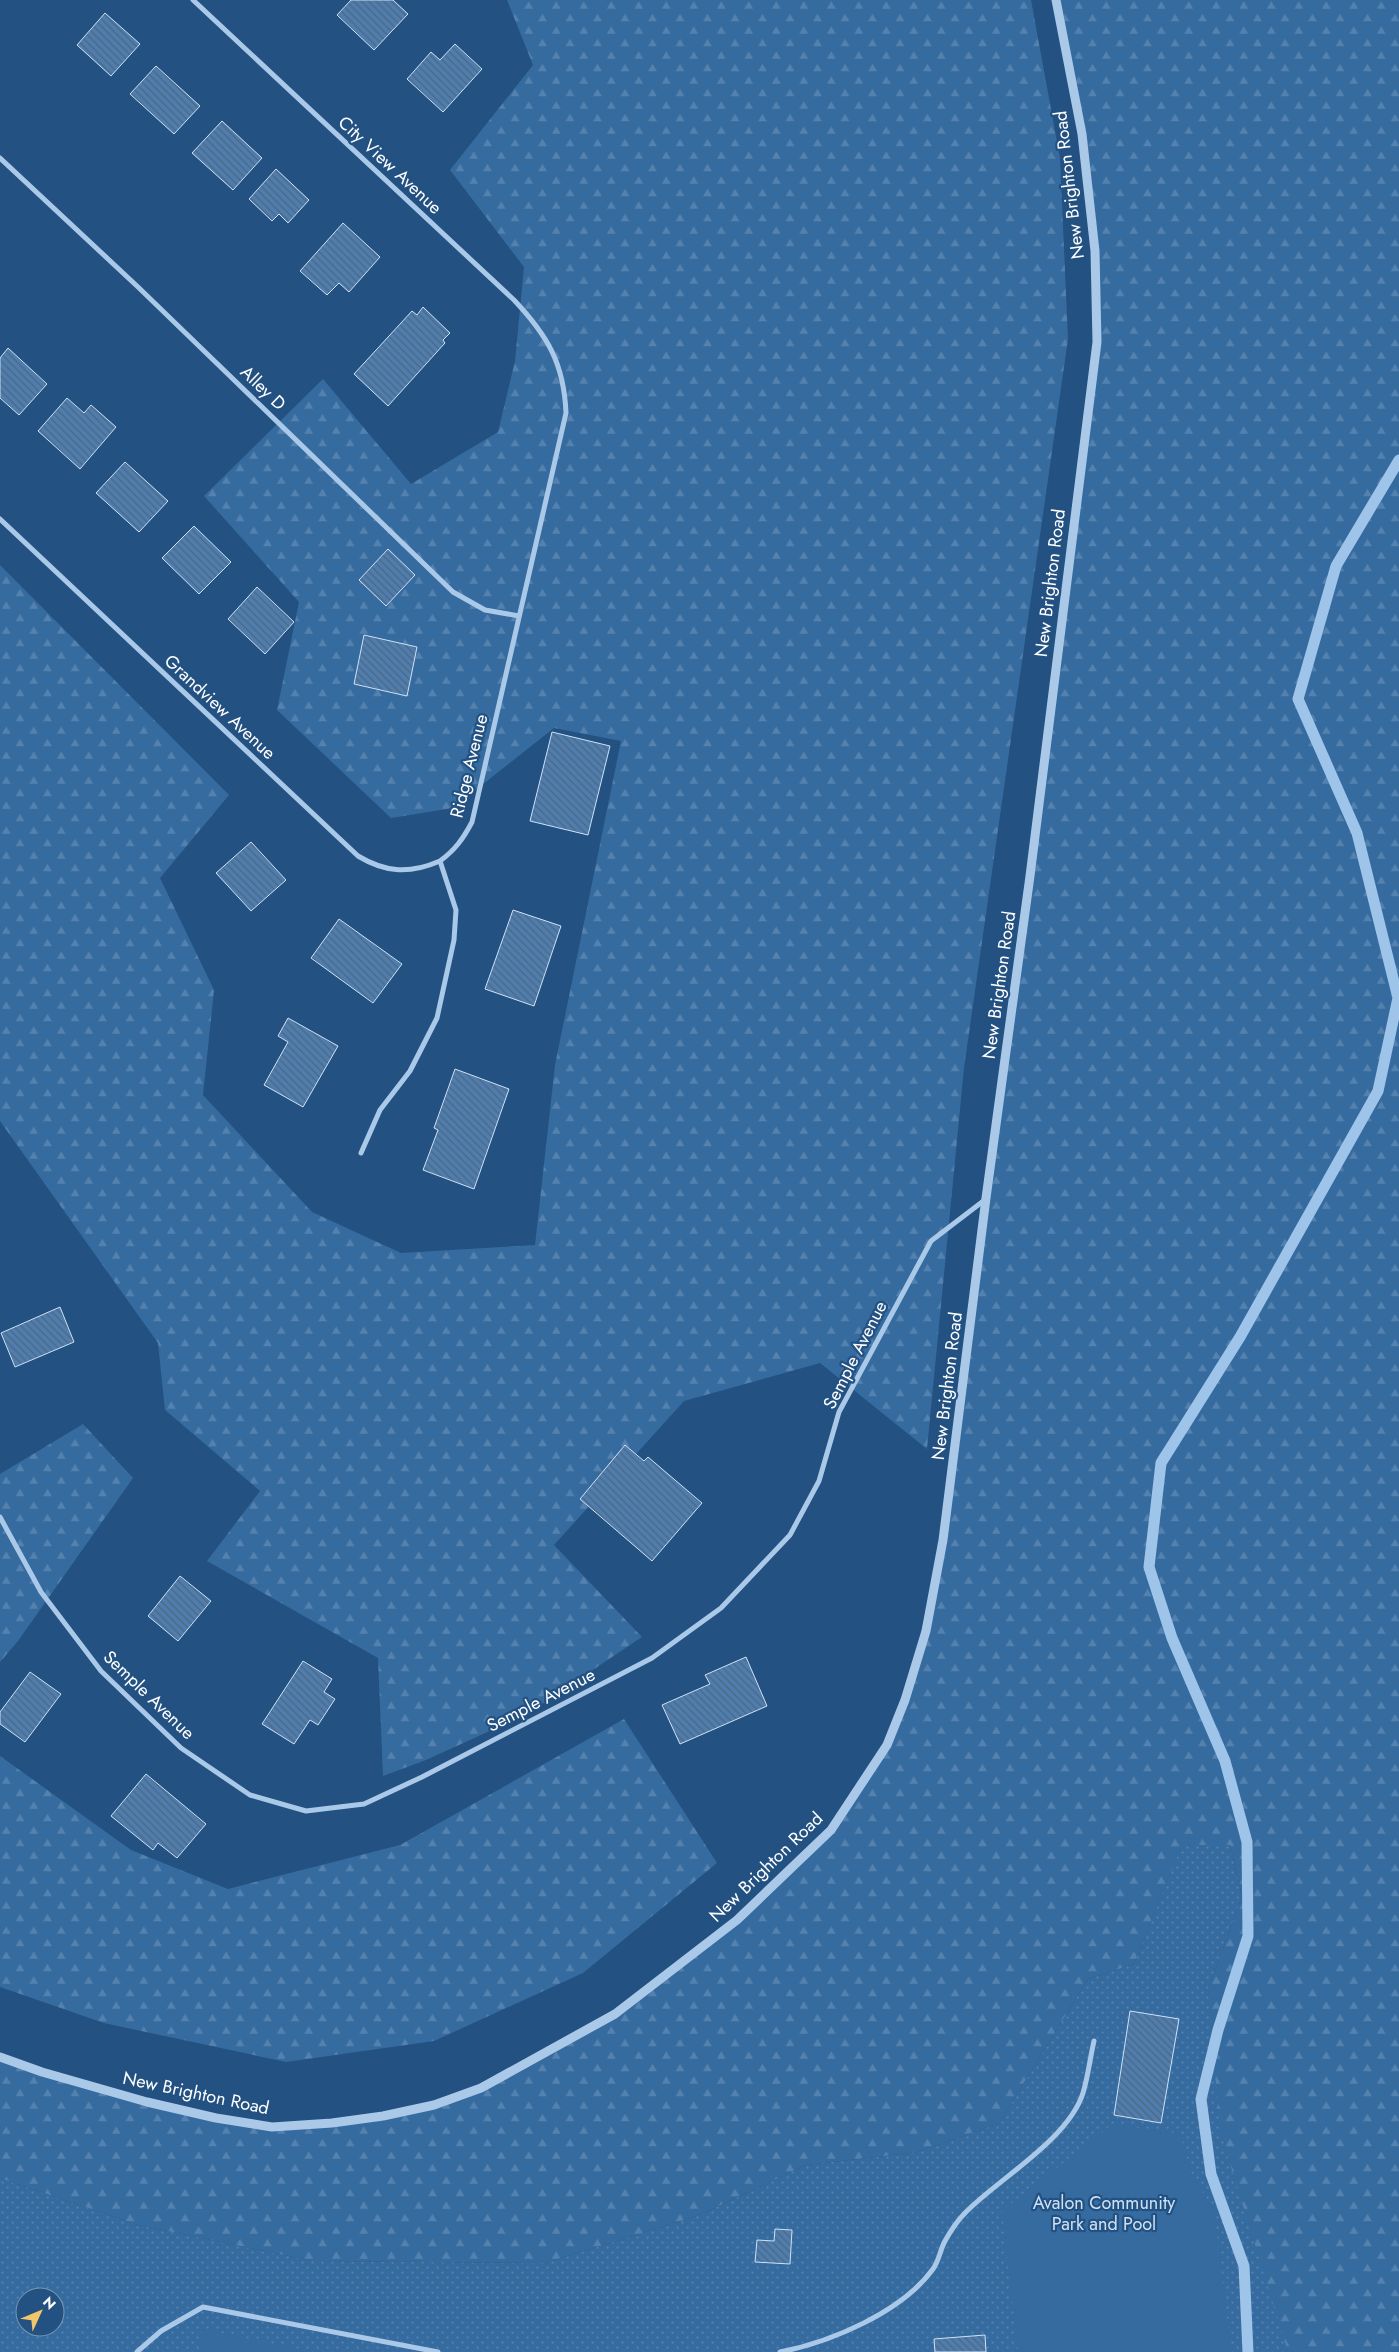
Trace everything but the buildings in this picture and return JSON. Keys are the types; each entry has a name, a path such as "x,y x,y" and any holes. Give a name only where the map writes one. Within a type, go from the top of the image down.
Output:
{"street":[{"name":"City View Avenue","path":"193,0 514,300 545,336 556,359"},
{"name":"New Brighton Road","path":"0,2057 147,2102 216,2118 272,2127 332,2123 383,2116 434,2105 481,2088 615,2014 737,1920 831,1830 887,1746 905,1700 926,1631 943,1540 986,1198 1030,876 1097,342 1095,251 1082,134 1056,0"},
{"name":"Alley D","path":"0,158 138,287 454,592 485,610 519,616"},
{"name":"Ridge Avenue","path":"440,861 454,851 472,822 566,413 566,394 556,359"},
{"name":"Grandview Avenue","path":"0,518 358,856 373,865 390,870 407,871 424,868 440,861"},
{"path":"361,1153 380,1110 410,1071 437,1018 454,940 456,910 440,861"},
{"name":"Semple Avenue","path":"0,1517 41,1592 101,1671 182,1748 250,1795 306,1810 364,1804 422,1777 652,1658 721,1608 790,1536 819,1481 839,1412 931,1241 986,1198"},
{"path":"780,2352 828,2339 864,2324 918,2287 934,2267 945,2241 964,2214 1028,2161 1064,2125 1083,2095 1094,2041"},
{"path":"137,2352 161,2331 203,2307 438,2352"}],"green space":[{"path":"507,0 1031,0 1060,158 1068,339 964,1068 927,1449 820,1363 684,1401 554,1545 642,1637 527,1714 426,1760 383,1776 378,1658 207,1561 260,1491 165,1410 158,1343 0,1121 0,565 229,795 160,878 214,990 203,1095 312,1212 401,1253 535,1245 555,1065 621,741 554,728 453,808 391,818 277,710 299,602 204,496 323,379 411,484 498,432 515,361 524,267 450,170 533,65"},
{"path":"1056,0 1399,0 1399,2352 1288,2352 1220,2131 1208,1990 1242,1896 1230,1845 1182,1845 1134,1964 1088,1979 999,2123 918,2152 806,2165 697,2216 545,2263 313,2261 138,2225 0,2178 0,2057 147,2102 272,2127 383,2116 481,2088 615,2014 737,1920 831,1830 887,1745 905,1700 943,1540 1097,342 1095,251 1082,134"},
{"path":"83,1424 133,1478 18,1641 0,1662 0,1474"},
{"path":"624,1719 717,1863 583,1973 434,2041 286,2062 104,2023 0,1987 0,1756 131,1850 228,1889 400,1845"},
{"name":"Avalon Community Park and Pool","path":"1182,1844 1230,1845 1242,1896 1208,1990 1288,2352 0,2352 0,2178 138,2225 313,2261 545,2263 697,2216 806,2165 918,2152 999,2123 1088,1979 1134,1964"},
{"path":"1113,2124 1180,2134 1192,2175 1214,2211 1231,2352 1018,2352 1002,2211"},
{"path":"202,2329 312,2352 199,2352"}],"waterway":[{"path":"1248,2352 1244,2266 1211,2174 1201,2099 1218,2030 1248,1936 1247,1842 1225,1761 1172,1638 1149,1567 1161,1463 1240,1337 1378,1091 1398,998 1357,833 1298,699 1336,566 1399,460"}]}
